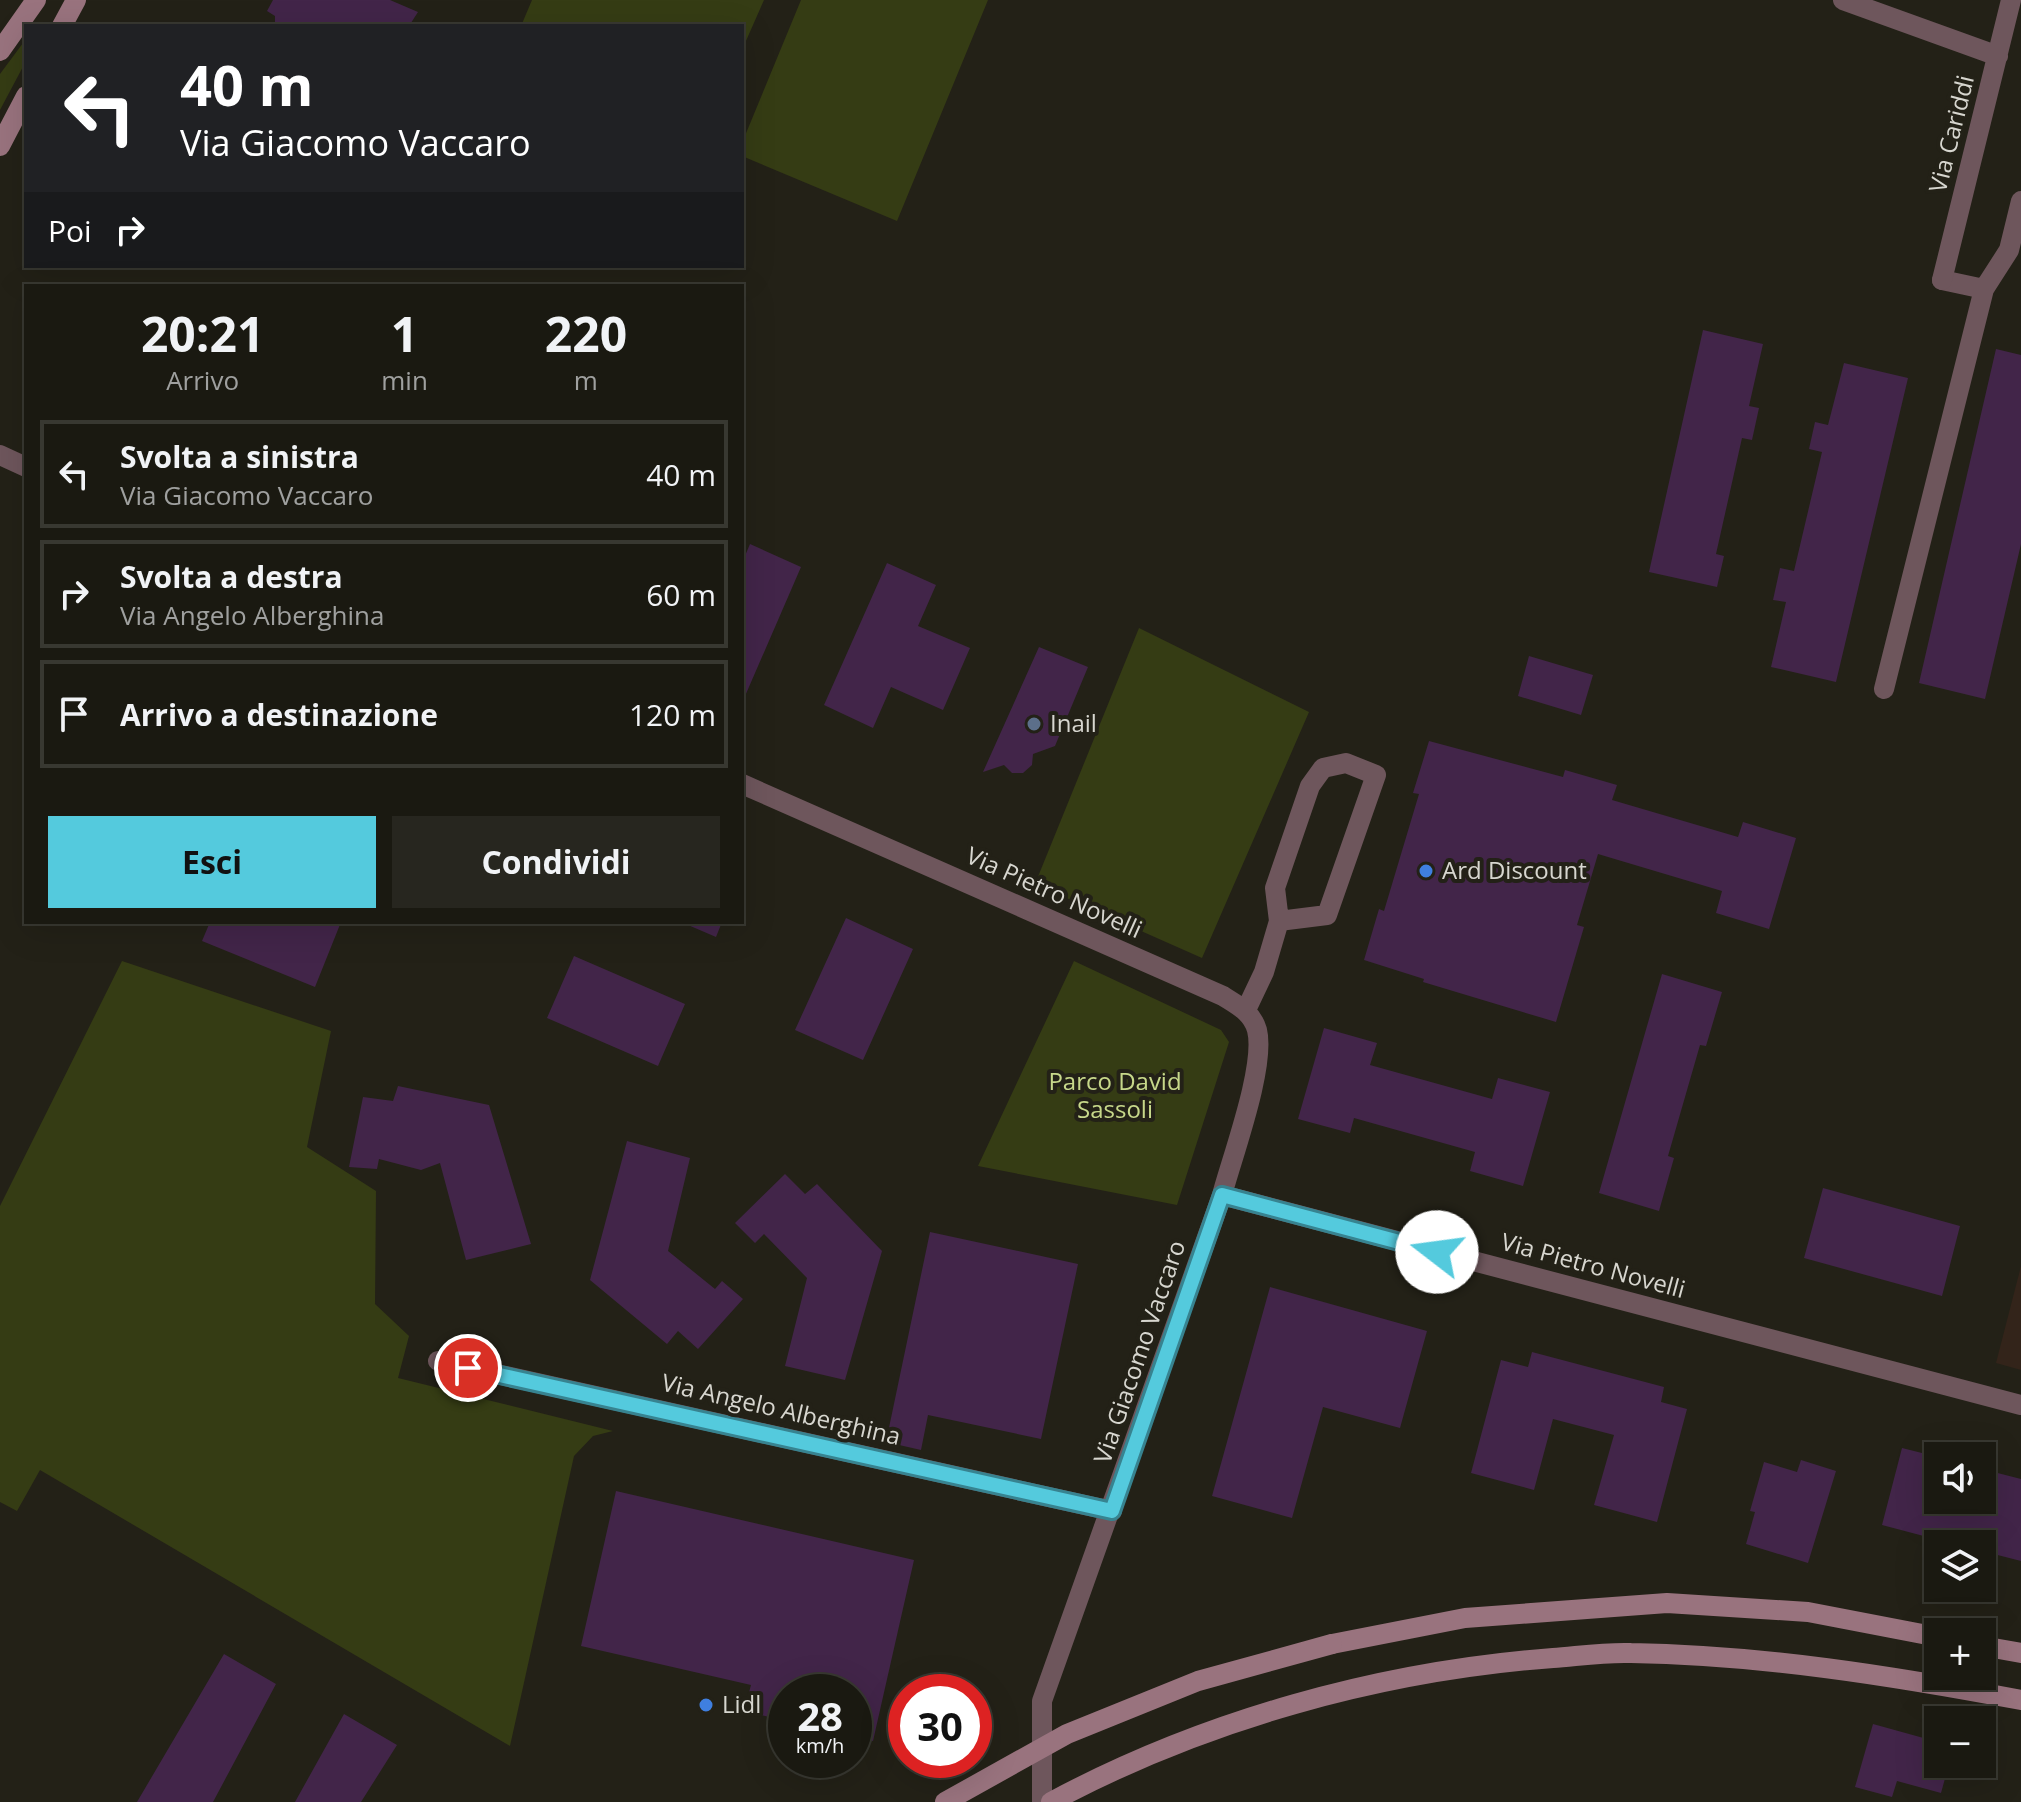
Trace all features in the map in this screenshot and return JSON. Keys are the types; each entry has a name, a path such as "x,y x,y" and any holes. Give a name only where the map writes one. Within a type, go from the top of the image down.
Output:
{"street":[{"path":"0,51 36,0"},
{"path":"63,24 76,0"},
{"path":"1843,0 1998,56"},
{"name":"Via Cariddi","path":"1984,289 1942,280 2011,0"},
{"path":"0,146 24,100"},
{"path":"1884,689 1984,289 2009,250 2021,201"},
{"path":"0,455 24,466"},
{"path":"1222,1195 1257,1066 1257,1031 1246,1010 1264,972 1279,921 1275,888 1310,786 1323,768 1346,763 1376,775 1327,915 1279,921"},
{"name":"Via Pietro Novelli","path":"744,785 1208,990 1246,1010"},
{"name":"Via Pietro Novelli","path":"1222,1195 2021,1405"},
{"name":"Via Giacomo Vaccaro","path":"1042,1802 1042,1701 1222,1195"},
{"name":"Via Angelo Alberghina","path":"438,1361 1112,1511"},
{"path":"945,1802 1067,1734 1198,1681 1332,1644 1465,1618 1667,1603 1808,1612 1924,1634"},
{"path":"1996,1649 2021,1653"},
{"path":"1051,1802 1087,1783 1216,1728 1345,1692 1482,1664 1629,1653 1772,1661 2021,1700"}],"shaded area":[{"path":"2021,1266 2021,1370 1996,1363"}],"green space":[{"path":"532,0 764,0 744,45 744,24 522,24"},
{"path":"801,0 988,0 897,221 744,157 744,138"},
{"path":"24,42 24,65 0,110 0,74"},
{"path":"1139,628 1309,712 1202,958 1035,884"},
{"path":"122,961 331,1031 307,1147 376,1191 375,1304 409,1336 398,1378 613,1431 593,1436 574,1456 510,1746 40,1470 17,1511 0,1502 0,1206"},
{"name":"Parco David Sassoli","path":"1074,961 1221,1030 1229,1042 1177,1205 978,1166"}],"building":[{"path":"273,0 390,0 418,12 410,24 275,24 275,16 267,11"},
{"path":"1703,330 1763,344 1749,406 1759,408 1752,440 1742,438 1716,554 1724,556 1717,587 1649,572"},
{"path":"1996,349 2021,355 2021,544 1985,699 1919,683"},
{"path":"1844,363 1908,378 1836,682 1771,667 1786,602 1773,600 1780,568 1794,571 1822,452 1809,449 1815,422 1828,425"},
{"path":"750,544 801,567 744,698 744,558"},
{"path":"887,563 936,585 918,626 970,648 943,710 891,687 873,728 824,705"},
{"path":"1039,647 1088,667 1055,746 1033,754 1032,765 1023,773 1012,773 1004,765 983,772"},
{"path":"1529,656 1593,675 1581,715 1518,696"},
{"path":"1429,741 1563,777 1565,770 1617,785 1612,800 1738,837 1743,822 1796,838 1769,929 1716,913 1722,891 1598,854 1577,925 1584,927 1556,1022 1423,982 1424,979 1364,960 1379,909 1384,911 1419,794 1413,793"},
{"path":"846,918 913,949 863,1060 795,1030"},
{"path":"209,924 340,924 315,987 202,941"},
{"path":"686,924 721,924 716,937"},
{"path":"574,956 685,1004 658,1066 547,1018"},
{"path":"1662,974 1722,992 1706,1046 1700,1045 1668,1156 1674,1158 1659,1211 1599,1193"},
{"path":"1324,1028 1377,1043 1370,1065 1492,1099 1498,1078 1550,1092 1523,1186 1470,1171 1475,1152 1354,1118 1350,1133 1298,1119"},
{"path":"398,1086 489,1105 531,1244 466,1260 440,1163 421,1170 379,1159 377,1169 349,1167 363,1097 393,1101"},
{"path":"627,1141 690,1158 668,1251 715,1289 722,1281 743,1299 698,1349 678,1331 667,1344 590,1280"},
{"path":"785,1174 805,1194 817,1184 882,1251 845,1380 785,1366 807,1278 764,1234 755,1243 735,1223"},
{"path":"1823,1188 1960,1226 1942,1296 1804,1258"},
{"path":"930,1232 1078,1264 1041,1439 928,1415 921,1450 886,1442"},
{"path":"1270,1287 1427,1331 1400,1428 1323,1407 1292,1518 1212,1496"},
{"path":"1532,1352 1664,1387 1661,1402 1687,1409 1657,1522 1594,1505 1614,1435 1553,1419 1534,1490 1471,1473 1501,1360 1528,1367"},
{"path":"1902,1448 1924,1454 1924,1514 1996,1514 1996,1473 2021,1479 2021,1561 1996,1555 1996,1530 1924,1530 1924,1536 1882,1525"},
{"path":"1801,1460 1836,1471 1808,1563 1746,1544 1755,1512 1750,1511 1764,1462 1797,1472"},
{"path":"616,1491 914,1560 873,1741 872,1674 768,1674 768,1717 744,1711 751,1685 581,1646"},
{"path":"224,1654 276,1684 213,1802 137,1802"},
{"path":"344,1714 397,1745 361,1802 295,1802"},
{"path":"1873,1724 1924,1738 1924,1778 1945,1778 1941,1793 1897,1781 1892,1797 1855,1787"}],"place":[{"name":"Inail","path":"1034,724"},
{"name":"Ard Discount","path":"1426,871"},
{"name":"Lidl","path":"706,1705"}],"route":[{"path":"468,1368 1112,1511 1222,1195 1437,1252"}]}
